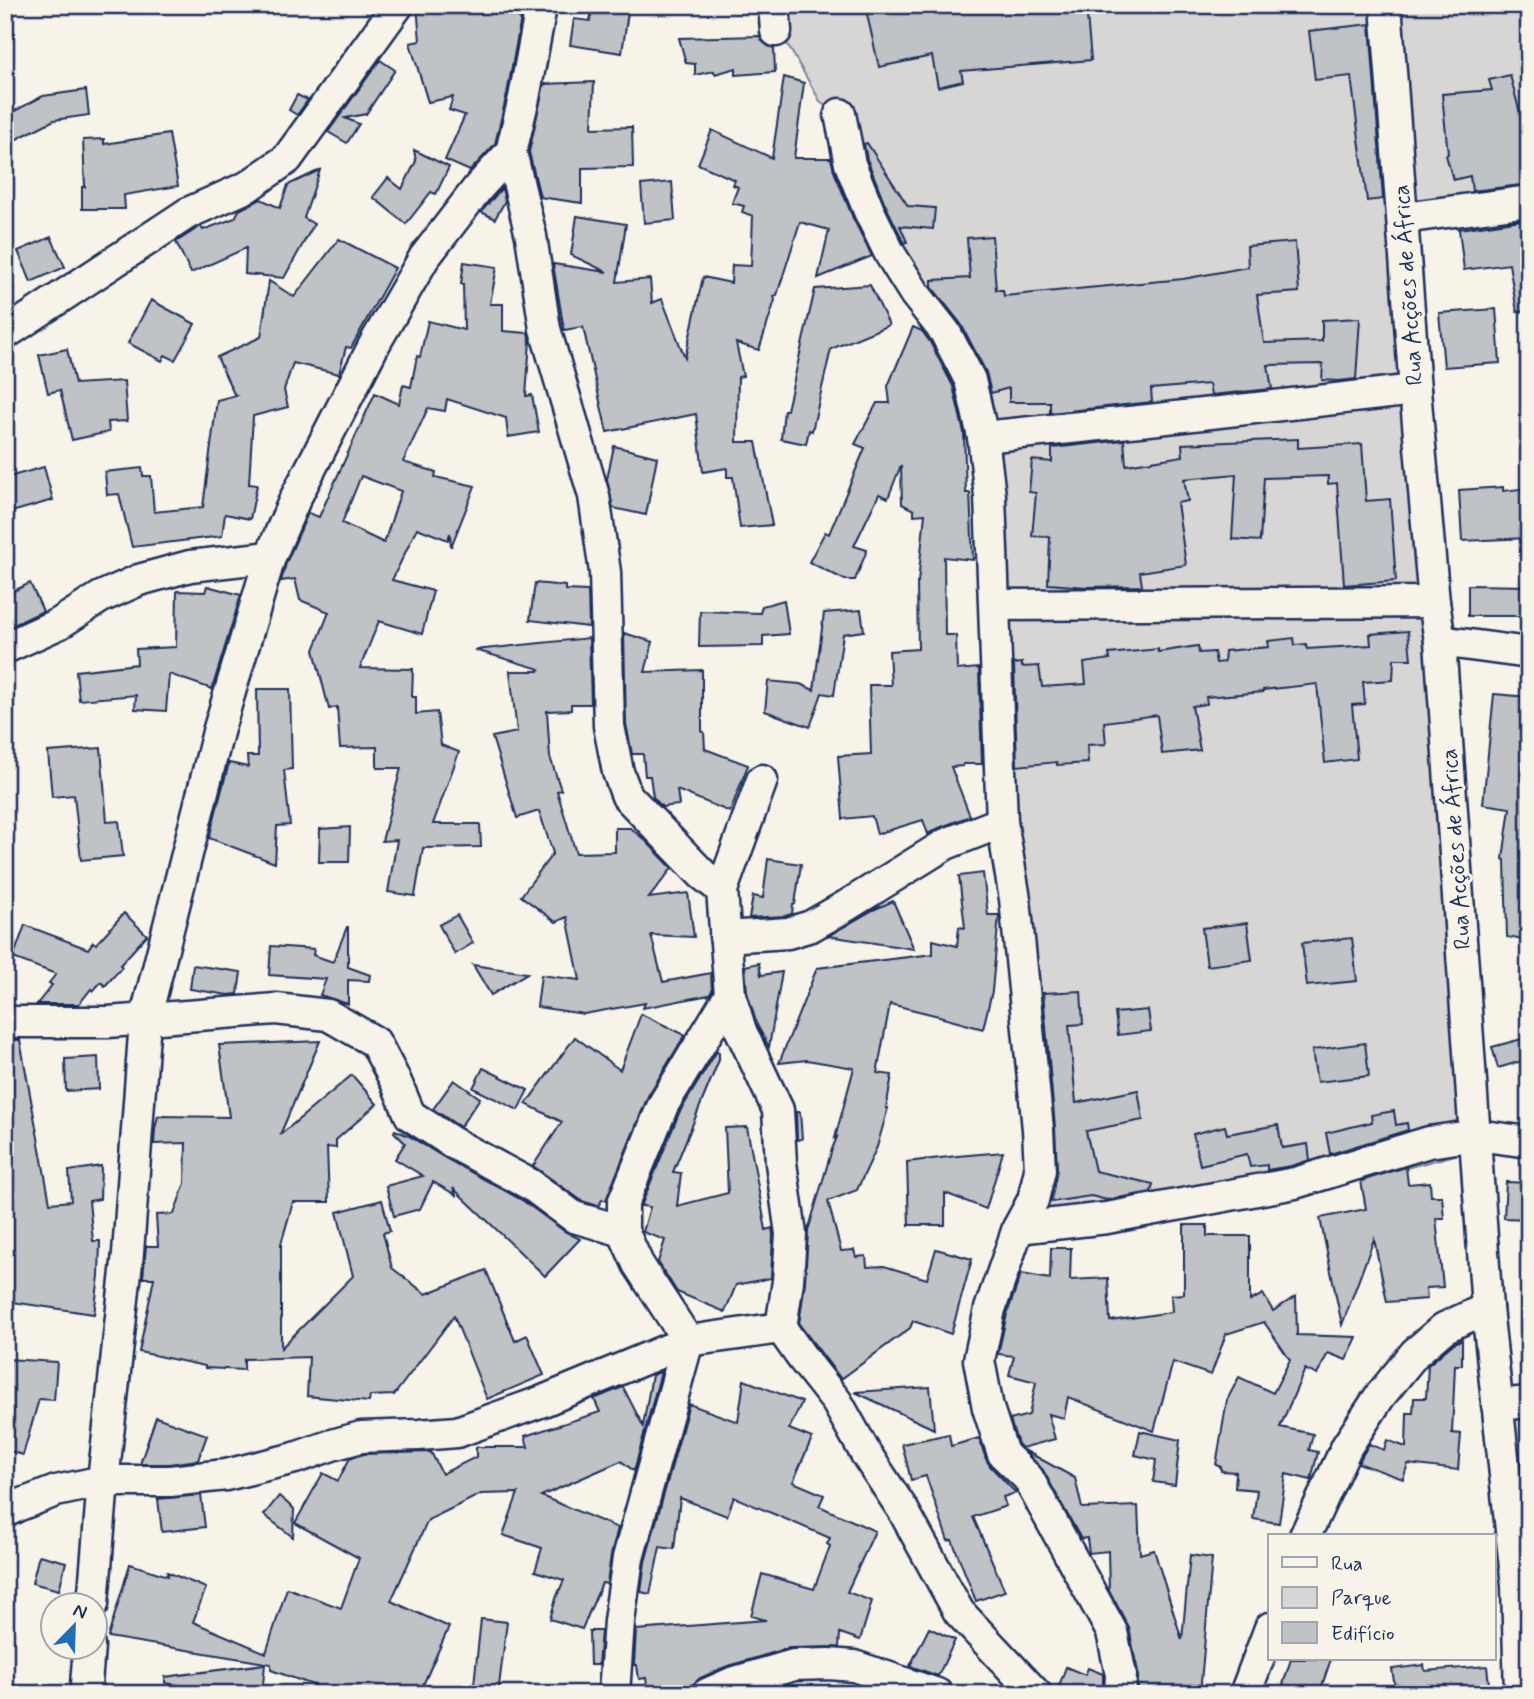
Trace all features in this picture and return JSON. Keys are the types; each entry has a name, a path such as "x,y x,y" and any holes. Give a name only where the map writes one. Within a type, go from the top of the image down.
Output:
{"street":[{"path":"5,334 188,213 247,187 287,159 398,5"},
{"name":"Rua Acções de África","path":"1386,5 1415,390 1433,602 1440,641 1487,1308 1497,1405 1523,1586 1520,1694"},
{"path":"543,6 511,152 531,236 545,329 594,496 605,572 609,726 618,772 627,796 702,874 722,890"},
{"path":"841,114 850,164 869,211 890,254 915,294 945,332 970,380 983,437 990,496 1002,822 1015,899 1040,1170 1033,1200 1018,1228 990,1309 979,1360 988,1408 1003,1454 1028,1478 1112,1633 1121,1675 1120,1694"},
{"path":"94,1590 103,1481 128,1253 145,1020 218,732 270,557 295,499 375,343 424,258 478,188 511,152"},
{"path":"1403,218 1529,201"},
{"path":"983,437 1415,390"},
{"path":"5,648 60,623 100,597 139,580 190,566 270,557"},
{"path":"995,606 1433,602"},
{"path":"1440,641 1529,653"},
{"path":"762,780 722,890 730,995 741,1031 778,1110 781,1163 791,1234 781,1328 837,1402 866,1454 903,1510 959,1612 1036,1694"},
{"path":"724,937 788,933 811,926 946,844 1002,822"},
{"path":"614,1694 619,1620 628,1558 688,1341 638,1264 623,1231 623,1203 663,1105 730,995"},
{"path":"5,1021 108,1022 276,1009 328,1015 375,1042 410,1115 453,1143 531,1185 574,1217 623,1231"},
{"path":"1018,1228 1107,1218 1295,1183 1429,1142 1476,1135 1529,1142"},
{"path":"1306,1534 1347,1446 1380,1396 1415,1353 1444,1328 1487,1308"},
{"path":"5,1512 56,1491 103,1481 170,1481 226,1475 295,1458 361,1437 457,1432 543,1401 688,1341 781,1328"},
{"path":"1497,1405 1529,1402"},
{"path":"1245,1694 1268,1633"},
{"path":"86,1694 88,1660"},
{"path":"707,1694 732,1683 794,1665 828,1664 854,1666 937,1694"}],"green space":[{"path":"779,5 1529,5 1529,196 1411,206 1466,1152 1354,1182 1210,1213 1031,1217 971,404 838,120 820,101 782,35"}],"building":[{"path":"417,5 469,5 521,18 495,144 470,171 445,160 465,115 449,110 453,97 428,102 410,43 420,41"},
{"path":"593,5 629,5 622,53 570,45 574,19 590,21"},
{"path":"882,5 1086,5 1091,60 961,71 963,81 938,87 932,56 879,67 866,10"},
{"path":"1370,24 1383,199 1367,201 1351,76 1315,80 1309,31"},
{"path":"760,36 762,41 774,48 775,72 736,75 736,68 715,74 714,71 695,75 695,64 686,63 679,38"},
{"path":"380,60 395,70 366,114 345,118 359,124 347,143 328,132"},
{"path":"1510,75 1529,159 1529,184 1472,191 1470,176 1453,180 1446,155 1442,94 1492,90 1489,80"},
{"path":"784,77 804,83 794,158 831,158 853,218 872,256 818,278 829,230 800,222 777,295 774,296 759,350 736,343 743,376 738,377 737,442 756,442 772,525 740,528 733,477 727,477 727,468 703,472 696,414 607,432 583,327 564,330 553,264 607,272 571,255 577,216 626,224 617,282 650,279 652,303 662,299 685,358 703,277 731,283 732,265 751,266 753,216 742,212 744,206 732,203 738,187 733,185 735,180 698,164 712,130 772,158"},
{"path":"594,82 592,128 632,127 633,167 582,168 582,203 540,197 529,152 544,84"},
{"path":"86,90 89,115 54,120 5,145 5,116 43,96"},
{"path":"297,95 308,100 297,115 289,110"},
{"path":"169,134 178,186 124,195 125,209 82,209 82,187 85,187 83,140 104,139 104,144"},
{"path":"867,143 908,206 935,208 933,229 900,226 907,242 904,243 867,159 864,144"},
{"path":"414,150 449,167 436,194 431,192 406,224 373,197 388,178 402,189 416,161"},
{"path":"320,170 304,218 314,224 284,278 245,274 246,248 191,273 176,242 201,226 203,230 235,218 239,210 261,199 280,208 288,185"},
{"path":"672,182 675,220 644,223 641,185"},
{"path":"502,188 505,201 495,219 481,212"},
{"path":"1529,219 1529,311 1517,312 1509,264 1464,270 1459,229"},
{"path":"992,236 996,290 1003,290 1004,296 1183,279 1248,267 1247,246 1295,242 1299,292 1257,295 1264,343 1322,341 1322,320 1360,318 1356,379 1322,380 1323,364 1268,365 1272,389 1211,395 1209,384 1151,389 1152,402 1050,413 1050,402 1009,402 1009,388 991,393 986,372 961,324 932,287 932,280 970,278 967,238"},
{"path":"51,237 65,267 31,282 18,251"},
{"path":"339,239 395,268 351,348 346,347 339,374 293,363 284,390 288,407 253,416 249,484 257,485 250,519 225,514 222,536 132,547 119,494 107,495 105,472 142,468 143,476 151,476 154,512 203,507 217,400 236,395 217,357 261,337 269,281 294,297"},
{"path":"464,262 497,267 490,304 503,304 503,331 528,333 530,341 526,396 532,395 539,432 508,437 506,418 447,399 445,411 428,408 403,462 436,472 435,477 475,486 451,547 450,533 448,540 417,528 392,580 433,591 422,634 379,621 360,668 413,669 412,697 416,697 416,714 437,712 441,745 459,752 433,824 480,824 481,847 423,848 415,896 388,892 397,840 382,841 401,768 377,768 377,747 340,748 337,707 329,709 314,650 329,612 300,600 295,579 281,581 308,513 319,517 375,393 399,404 403,385 411,387 428,321 464,330 461,284","holes":["361,476 401,491 384,543 342,523"]},
{"path":"870,285 889,325 831,349 812,431 809,430 806,444 781,439 784,410 787,410 815,289"},
{"path":"151,300 195,324 175,360 165,355 162,361 128,343"},
{"path":"1496,309 1500,363 1444,367 1439,313"},
{"path":"913,327 922,331 930,342 953,386 964,433 966,493 970,493 973,560 944,557 945,635 956,635 957,670 979,668 982,764 951,767 970,816 928,834 923,820 877,834 872,816 843,819 838,756 871,754 869,685 891,685 889,651 918,649 917,582 925,514 914,515 914,510 902,504 901,465 888,498 879,494 854,546 867,550 855,580 845,580 809,562 825,532 829,534 865,448 855,444 877,403 890,403 888,386"},
{"path":"67,349 75,384 124,381 127,421 108,422 109,432 72,440 60,390 48,393 39,355"},
{"path":"1298,439 1298,448 1362,444 1366,501 1390,499 1396,581 1344,585 1337,483 1328,484 1328,476 1264,478 1260,541 1232,539 1236,474 1184,479 1188,501 1177,503 1186,565 1140,572 1142,586 1087,587 1048,584 1050,537 1032,536 1036,493 1029,492 1032,460 1052,462 1052,448 1124,440 1126,465 1183,456 1182,444"},
{"path":"614,446 657,457 646,515 613,508 607,479"},
{"path":"44,467 53,500 5,514 5,478"},
{"path":"1503,487 1503,491 1529,488 1529,538 1462,541 1459,490"},
{"path":"30,583 43,611 5,629 5,595"},
{"path":"535,583 565,586 565,590 588,591 589,627 530,620"},
{"path":"1468,585 1529,586 1529,616 1468,616"},
{"path":"207,586 241,595 212,689 169,674 166,711 135,709 136,695 79,700 76,671 137,664 136,649 176,647 177,591 205,592"},
{"path":"784,600 789,634 763,636 763,646 699,647 700,611 760,613 762,606"},
{"path":"861,610 864,631 843,634 834,695 822,693 810,727 765,711 768,681 800,684 814,690 824,613"},
{"path":"1408,631 1411,659 1394,659 1393,680 1363,682 1365,704 1352,705 1357,759 1325,763 1317,684 1206,697 1207,704 1192,706 1200,750 1162,754 1157,715 1104,722 1106,744 1087,745 1088,763 1057,765 1057,762 1017,766 1014,664 1022,663 1022,667 1039,666 1042,687 1086,684 1084,663 1110,659 1109,654 1158,649 1158,652 1198,646 1199,653 1214,652 1216,663 1224,662 1225,651 1269,647 1268,641 1294,638 1295,645 1306,644 1307,649 1371,645 1370,634"},
{"path":"624,633 653,642 645,672 702,670 702,732 705,749 748,765 730,812 677,790 679,805 662,807 653,797 650,776 645,776 643,754 632,754 626,724"},
{"path":"589,638 591,704 571,704 571,710 547,711 550,757 561,790 557,791 576,853 615,852 615,828 630,828 672,868 649,898 688,893 694,937 651,935 663,982 711,973 712,991 709,995 643,1008 645,1003 584,1014 537,1007 541,975 580,980 567,917 556,922 521,896 553,853 539,811 517,818 492,737 517,732 510,671 540,669 475,650"},
{"path":"257,689 290,689 292,769 284,770 290,825 277,826 275,863 209,838 229,763 248,767 247,756 258,756"},
{"path":"1494,694 1529,697 1529,738 1526,737 1522,769 1529,770 1529,941 1507,937 1503,859 1510,808 1483,804"},
{"path":"101,748 107,822 119,821 123,856 81,860 74,795 52,797 48,752"},
{"path":"350,827 349,862 319,862 320,829"},
{"path":"768,859 801,864 792,914 749,918 753,896 763,898"},
{"path":"983,873 988,915 999,915 992,991 983,1029 890,1004 877,1073 892,1075 888,1108 877,1147 857,1190 828,1201 841,1251 854,1250 856,1257 866,1256 867,1267 884,1266 927,1279 936,1249 972,1259 951,1334 913,1321 910,1328 841,1379 799,1324 808,1231 837,1137 835,1138 854,1068 807,1060 779,1063 817,968 933,954 933,940 957,946 959,927 965,928 959,876"},
{"path":"893,901 914,949 828,936 873,910"},
{"path":"124,913 147,935 105,986 101,982 93,991 91,989 79,1004 37,1004 52,985 49,983 56,974 13,958 25,925 88,949 93,942 96,944"},
{"path":"457,915 473,943 455,954 439,925"},
{"path":"1247,923 1252,960 1207,966 1202,928"},
{"path":"347,927 348,967 370,975 369,981 348,980 348,1004 320,995 326,979 269,975 271,946 314,949 313,955 333,962"},
{"path":"1352,938 1357,981 1307,986 1302,943"},
{"path":"759,963 761,975 782,972 769,1047 757,1025 747,992 745,966"},
{"path":"193,965 241,972 238,994 190,989"},
{"path":"473,965 527,973 491,995"},
{"path":"1081,991 1083,1024 1069,1025 1076,1103 1138,1090 1143,1120 1086,1131 1095,1171 1153,1184 1151,1192 1107,1200 1091,1196 1051,1202 1057,1169 1043,993"},
{"path":"1148,1010 1151,1031 1118,1035 1115,1013"},
{"path":"641,1014 685,1035 648,1096 606,1200 602,1200 598,1206 582,1201 533,1166 562,1122 526,1104 575,1037 620,1070"},
{"path":"1529,1037 1529,1059 1498,1068 1492,1047"},
{"path":"5,1040 20,1040 50,1203 71,1201 69,1171 101,1166 100,1199 89,1201 93,1241 100,1241 94,1314 5,1301"},
{"path":"320,1041 280,1135 352,1075 377,1104 336,1140 336,1148 327,1147 329,1202 293,1202 281,1244 281,1348 353,1276 337,1212 382,1200 390,1231 383,1233 392,1268 426,1294 486,1270 515,1341 527,1335 544,1375 487,1399 454,1316 394,1395 370,1396 369,1402 307,1396 309,1357 244,1359 244,1370 205,1368 139,1352 154,1278 143,1278 146,1246 158,1246 156,1215 174,1214 185,1183 186,1143 154,1144 158,1116 229,1117 219,1045"},
{"path":"1365,1043 1369,1076 1317,1082 1312,1050"},
{"path":"717,1051 719,1060 673,1172 681,1173 677,1206 728,1193 725,1128 747,1127 766,1230 772,1228 773,1235 771,1278 736,1285 725,1312 677,1292 658,1262 665,1240 643,1232 650,1207 641,1206 679,1113"},
{"path":"98,1057 99,1089 66,1091 65,1059"},
{"path":"483,1068 528,1090 518,1110 473,1088"},
{"path":"454,1080 480,1098 460,1127 433,1109"},
{"path":"1394,1111 1396,1125 1407,1123 1408,1130 1330,1154 1326,1133 1372,1122 1371,1115"},
{"path":"796,1112 800,1112 802,1139 797,1140"},
{"path":"1278,1125 1282,1148 1308,1144 1310,1160 1267,1170 1267,1165 1250,1167 1247,1154 1200,1165 1193,1134 1225,1126 1227,1134"},
{"path":"395,1130 522,1200 564,1231 580,1239 545,1276 453,1188 456,1195 433,1182 420,1209 394,1216 386,1186 423,1176 395,1159 405,1143"},
{"path":"1003,1152 986,1209 945,1193 945,1225 909,1225 907,1162"},
{"path":"1406,1167 1408,1184 1430,1182 1431,1196 1442,1196 1444,1218 1436,1218 1443,1287 1426,1288 1427,1299 1387,1302 1374,1239 1342,1325 1320,1218 1366,1209 1361,1181"},
{"path":"1506,1182 1529,1183 1529,1219 1504,1218"},
{"path":"1184,1225 1207,1225 1207,1236 1250,1236 1250,1301 1263,1294 1273,1311 1296,1296 1297,1335 1357,1337 1346,1360 1328,1353 1317,1375 1305,1369 1280,1427 1313,1434 1309,1450 1318,1452 1311,1480 1286,1474 1279,1523 1253,1519 1257,1490 1235,1488 1236,1472 1221,1471 1221,1467 1216,1465 1227,1400 1239,1377 1273,1393 1290,1360 1264,1322 1226,1334 1211,1375 1173,1362 1154,1431 1068,1397 1064,1418 1048,1414 1055,1439 1022,1448 1018,1444 1010,1420 1029,1415 1036,1382 1009,1375 1014,1356 998,1354 1007,1314 1021,1274 1050,1279 1051,1248 1071,1248 1070,1280 1108,1278 1110,1321 1172,1312 1171,1295 1184,1294"},
{"path":"1462,1340 1462,1365 1455,1365 1452,1433 1461,1434 1458,1470 1408,1464 1403,1479 1358,1463 1369,1444 1384,1450 1387,1440 1406,1447 1407,1413 1413,1413 1414,1398 1426,1398 1428,1365 1454,1343"},
{"path":"5,1359 57,1362 54,1400 39,1399 23,1455 5,1450"},
{"path":"661,1372 634,1471 621,1461 541,1496 618,1528 607,1584 602,1583 582,1629 550,1619 564,1580 535,1571 542,1548 503,1535 518,1493 481,1494 428,1520 391,1601 449,1627 419,1694 338,1694 271,1670 271,1664 108,1637 130,1564 168,1576 167,1572 206,1588 193,1622 266,1653 287,1588 341,1608 359,1558 295,1523 323,1473 338,1481 350,1458 364,1454 431,1452 442,1474 476,1457 476,1447 528,1447 525,1436 600,1412 594,1399 623,1387 643,1426 652,1375"},
{"path":"744,1380 802,1402 789,1429 812,1438 793,1482 824,1495 819,1506 875,1531 847,1592 872,1601 860,1640 840,1633 839,1647 789,1648 725,1667 700,1678 692,1685 680,1687 681,1694 648,1694 646,1678 639,1679 637,1665 634,1665 636,1630 766,1620 751,1616 762,1574 814,1589 830,1546 827,1544 830,1538 734,1497 727,1516 680,1498 674,1549 660,1547 650,1594 641,1592 645,1562 689,1404 738,1422"},
{"path":"930,1387 934,1429 855,1392"},
{"path":"156,1417 207,1435 198,1460 140,1464"},
{"path":"1140,1431 1180,1440 1175,1485 1153,1482 1156,1460 1135,1455"},
{"path":"949,1434 951,1446 979,1438 990,1466 1016,1493 1003,1497 1006,1506 973,1517 1005,1591 976,1601 952,1540 948,1541 926,1476 911,1480 902,1444"},
{"path":"1024,1450 1075,1478 1082,1508 1138,1506 1140,1554 1154,1550 1182,1640 1190,1555 1212,1558 1200,1694 1138,1692 1138,1672 1129,1628 1109,1590 1108,1551 1089,1553 1087,1538 1081,1539 1043,1470"},
{"path":"1521,1462 1529,1462 1529,1524 1528,1524"},
{"path":"201,1495 205,1527 162,1532 158,1499"},
{"path":"279,1496 294,1509 293,1537 264,1515"},
{"path":"39,1555 66,1562 59,1590 32,1583"},
{"path":"481,1619 507,1622 498,1694 473,1694"},
{"path":"929,1628 955,1640 938,1676 910,1666"},
{"path":"589,1631 601,1631 598,1665 590,1665"},
{"path":"1291,1660 1331,1660 1319,1694 1280,1694"},
{"path":"265,1664 262,1694 234,1694 165,1683 165,1677"},
{"path":"1424,1665 1425,1671 1487,1666 1490,1694 1396,1694 1392,1669"},
{"path":"1066,1667 1085,1675 1088,1668 1103,1674 1103,1694 1056,1694"}]}
